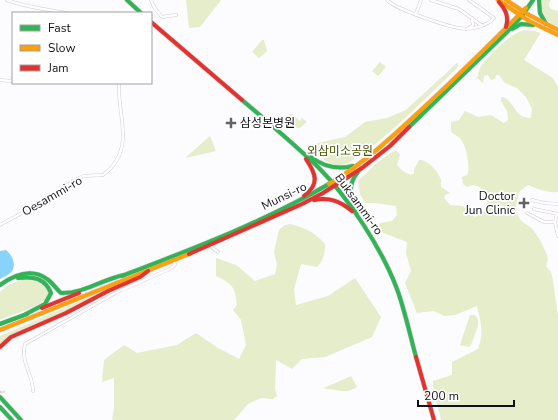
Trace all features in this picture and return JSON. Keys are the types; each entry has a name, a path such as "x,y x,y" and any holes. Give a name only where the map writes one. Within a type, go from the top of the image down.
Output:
{"main road":[{"path":"127,0 139,12"},
{"path":"498,0 541,27 558,35"},
{"path":"498,0 508,16 506,31 526,24 541,27"},
{"path":"506,0 522,14 558,30"},
{"name":"Munsi-ro","path":"0,330 148,271 294,203 362,168 381,154 407,130 506,31 533,0"},
{"path":"539,0 538,7 540,14 548,26"},
{"name":"Buksammi-ro","path":"152,23 319,168 333,184 360,221 382,257 397,290 434,420"},
{"name":"Munsi-ro","path":"0,324 124,275 210,246 302,204 333,184 396,133 506,31"},
{"path":"295,146 316,161 332,168 343,169 358,165"},
{"path":"294,203 310,192 315,185 316,179 309,163 295,146"},
{"path":"360,221 353,202 350,186 352,179 362,168"},
{"path":"302,204 318,199 327,198 334,200 349,208 360,221"},
{"path":"0,347 6,340 15,335 66,313 148,271"},
{"path":"0,285 13,277 25,273 31,273 48,279 61,293 70,294 111,278 124,275"},
{"path":"0,289 11,281 26,277 37,278 47,284 51,293 50,298 42,306 26,314"},
{"path":"0,396 7,406 21,420"},
{"path":"0,405 12,420"}],"street":[{"path":"7,0 20,5 61,12"},
{"path":"151,0 162,17 176,15"},
{"path":"387,0 398,8 458,28 482,26 488,24 494,18 469,0"},
{"path":"416,14 421,0"},
{"path":"431,0 460,9 482,26"},
{"path":"469,28 473,25 472,18"},
{"path":"0,80 12,80"},
{"name":"Oesammi-ro","path":"0,225 40,203 75,180 84,176 103,175 114,165 120,152 124,133 118,96 119,84"},
{"path":"532,200 558,204"},
{"path":"534,209 558,214 555,222 558,236"},
{"path":"527,213 544,222 555,222"},
{"path":"210,246 218,252"},
{"path":"33,391 33,383 25,364 25,344 118,292 172,268 174,266 173,259"}],"green space":[{"path":"186,0 221,0 200,27 189,28"},
{"path":"543,0 551,0 549,6 551,9 558,11 558,28 550,23 545,17 542,8"},
{"path":"524,30 535,31 540,34 524,60 553,78 558,87 558,192 546,191 528,185 519,192 516,209 518,216 533,230 542,244 548,259 546,266 551,272 553,281 558,316 558,420 441,420 433,387 433,381 452,375 452,362 478,349 481,338 481,322 477,306 455,315 444,316 434,311 417,313 405,283 411,271 406,253 407,242 381,232 378,227 380,223 392,221 397,215 396,206 365,203 360,194 358,181 379,161 394,151 397,151 400,155 397,165 407,173 414,174 414,170 419,160 426,162 435,170 440,177 441,187 450,193 445,195 444,198 450,205 463,206 475,217 487,209 488,203 480,187 473,185 467,187 463,184 462,177 467,175 468,171 467,156 460,138 451,132 451,122 459,120 465,111 478,117 491,115 504,123 508,120 507,111 501,101 501,97 508,100 521,116 531,118 532,109 526,97 517,88 505,83 499,75 496,75 495,79 491,80 488,75 484,76 483,83 477,78 481,66 489,56 513,35"},
{"path":"262,40 264,40 267,51 259,58 252,52"},
{"path":"380,62 386,67 378,76 372,71"},
{"name":"외삼미소공원","path":"458,62 458,67 418,106 366,152 352,161 341,165 331,164 323,159 308,145 345,137 365,122 387,118 406,110"},
{"path":"291,113 300,121 302,118 307,122 300,128 297,128 288,119"},
{"path":"210,136 216,151 185,158"},
{"path":"290,224 309,231 325,244 324,256 317,267 301,264 294,289 296,305 328,296 355,278 381,317 372,337 325,357 302,359 292,369 276,360 275,389 277,396 273,399 261,398 248,404 234,420 113,420 114,378 102,382 104,360 124,345 137,353 177,345 196,333 218,348 239,359 246,345 241,320 233,310 237,305 234,290 230,284 216,276 216,258 236,265 255,281 275,274 277,265 274,252 279,230 285,225"},
{"path":"24,279 37,280 45,284 48,290 48,296 45,300 34,307 0,320 0,292 8,285"},
{"path":"96,294 72,308 11,335 0,344 0,336"},
{"path":"470,315 475,315 478,319 478,326 469,347 460,345"},
{"path":"351,376 357,387 349,391 324,388"}],"water":[{"path":"6,250 11,255 14,265 12,271 8,275 0,279 0,251"}],"tunnel":[{"path":"0,392 5,392"}],"traffic: fast":[{"path":"127,0 140,12"},
{"path":"409,127 508,31 522,16 533,0"},
{"path":"539,0 540,13 546,24"},
{"path":"512,29 521,24 533,25"},
{"path":"242,100 318,167 341,193 363,224 383,257 397,289 416,357"},
{"path":"311,157 331,167 342,168 353,166"},
{"path":"357,212 351,196 351,186 358,172"},
{"path":"122,276 253,223 329,184"},
{"path":"0,285 11,278 29,273 47,279 61,293 69,293 124,275"},
{"path":"18,278 29,277 38,279 45,284 51,293 45,304 26,314"},
{"path":"0,324 27,314"},
{"path":"0,397 21,420"},
{"path":"0,407 12,420"}],"traffic: slow":[{"path":"498,0 529,21 558,35"},
{"path":"506,0 529,15 558,30"},
{"path":"329,184 354,168 377,150 434,98 526,8"},
{"path":"0,330 189,254"}],"traffic: jam":[{"path":"499,2 506,14 506,27"},
{"path":"152,23 242,100"},
{"path":"189,254 302,204 323,193 362,168 390,146 409,127"},
{"path":"304,196 309,192 315,179 312,169 306,159"},
{"path":"314,200 325,199 334,201 352,211"},
{"path":"0,347 11,337 66,313 108,291 140,277 148,271"},
{"path":"42,308 79,293"},
{"path":"416,357 434,420"}],"place":[{"name":"삼성본병원","path":"231,123"},
{"name":"Doctor Jun Clinic","path":"524,203"}]}
